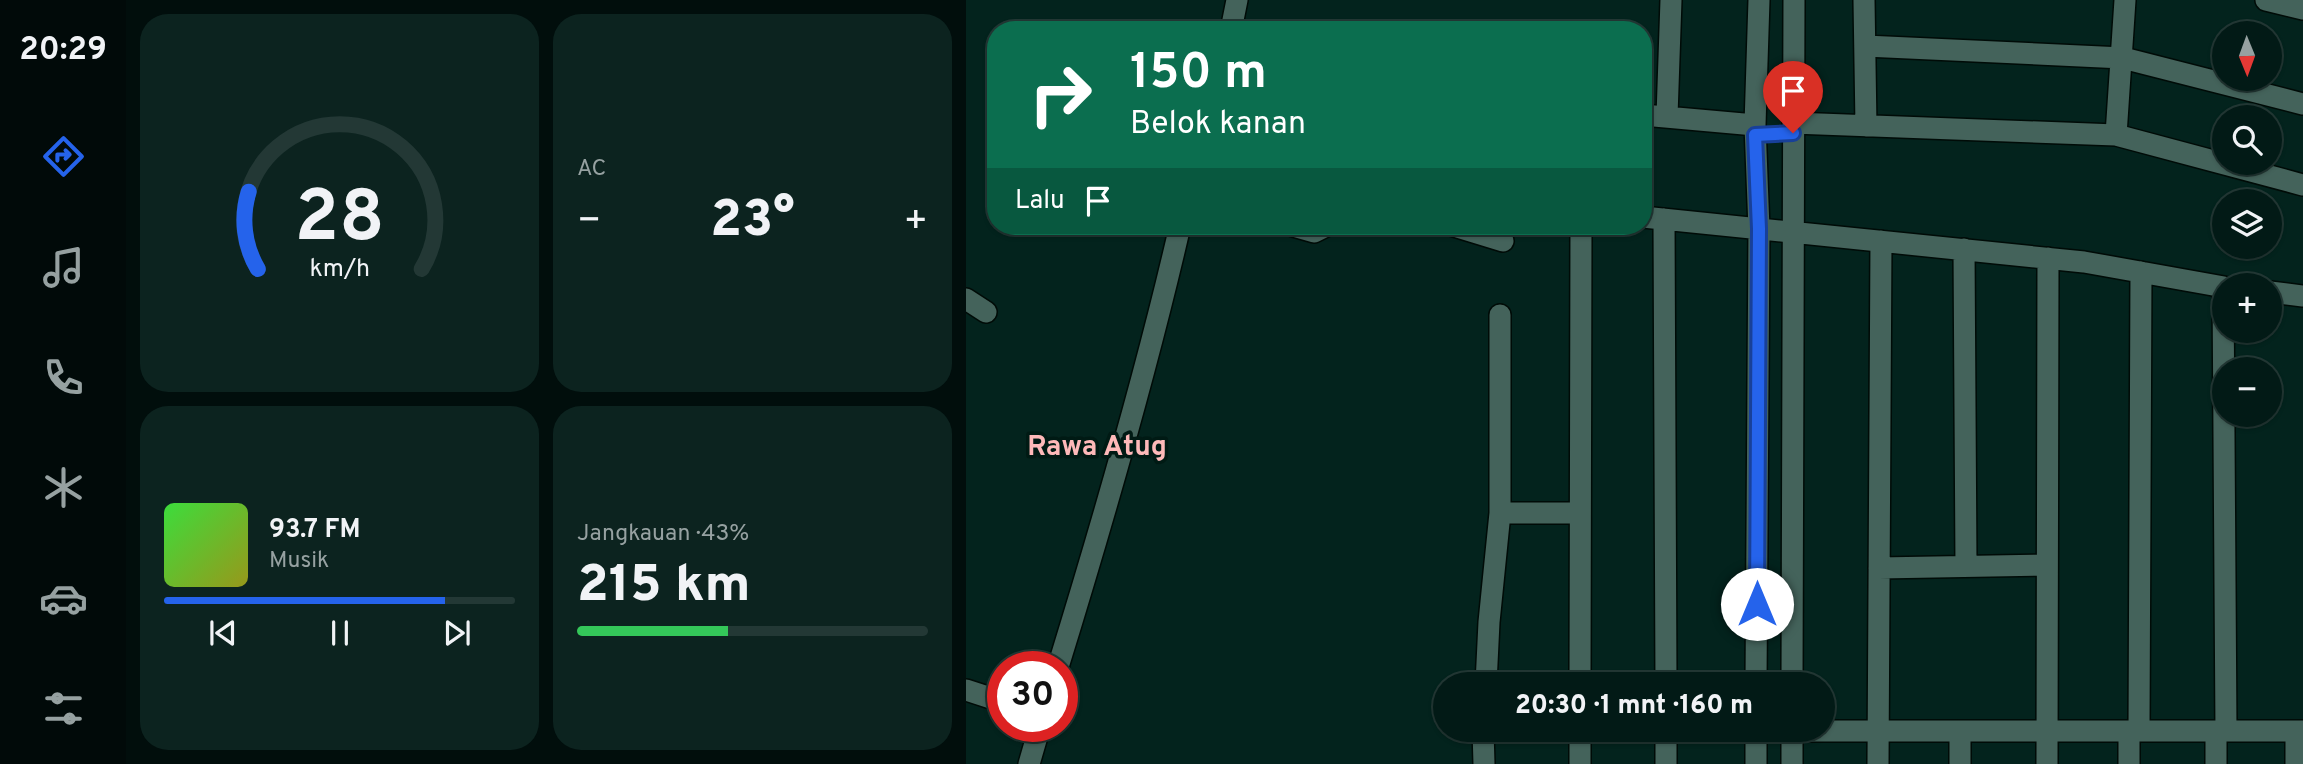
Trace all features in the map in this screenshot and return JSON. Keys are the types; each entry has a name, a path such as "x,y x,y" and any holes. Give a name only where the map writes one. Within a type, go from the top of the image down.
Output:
{"street":[{"path":"1233,21 1237,0"},
{"path":"1667,116 1671,0"},
{"path":"1756,672 1761,229 1758,132 1759,0"},
{"path":"1792,672 1790,130 1794,0"},
{"path":"1864,0 1866,126"},
{"path":"2116,135 2125,0"},
{"path":"2266,0 2303,9"},
{"path":"1865,46 2123,58 2303,104"},
{"path":"1652,115 1758,132 1866,126 2116,135 2303,185"},
{"path":"1666,672 1654,218 2084,261 2212,285"},
{"path":"1063,651 1161,311 1178,235"},
{"path":"1483,235 1503,241"},
{"path":"1580,672 1581,235"},
{"path":"1878,764 1881,241"},
{"path":"1964,249 1966,566"},
{"path":"2047,764 2048,258"},
{"path":"2129,764 2134,731 2141,272"},
{"path":"2282,293 2303,296"},
{"path":"966,299 986,312"},
{"path":"1487,672 1500,513 1500,316"},
{"path":"2216,764 2221,731 2223,343"},
{"path":"1500,513 1580,513"},
{"path":"1879,568 2047,565"},
{"path":"966,690 987,697"},
{"path":"1835,730 2300,731 2296,764"},
{"path":"1960,731 1960,764"},
{"path":"1029,764 1035,742"},
{"path":"1483,742 1483,764"},
{"path":"1580,742 1580,764"},
{"path":"1666,742 1666,764"},
{"path":"1756,742 1756,764"},
{"path":"1792,742 1792,764"}],"district":[{"name":"Rawa Atug","path":"1097,445"}],"route":[{"path":"1757,604 1759,229 1755,135 1793,133"}]}
